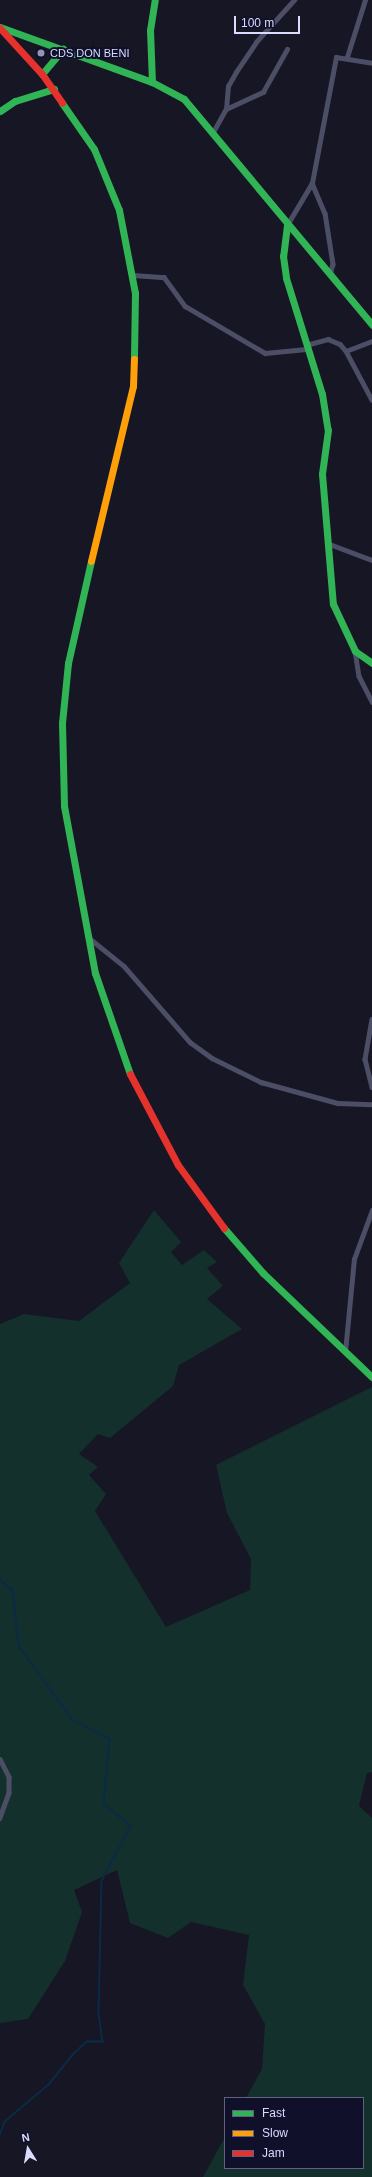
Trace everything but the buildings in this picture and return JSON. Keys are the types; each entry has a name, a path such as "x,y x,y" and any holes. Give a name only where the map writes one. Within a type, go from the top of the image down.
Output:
{"main road":[{"path":"152,82 150,30 155,0"},
{"path":"0,28 63,49 152,82 184,99 372,325"},
{"path":"0,28 42,74 54,90 101,164 124,230 133,275 137,322 133,386 80,605 68,663 62,723 64,806 87,936 116,1042 136,1089 178,1165 214,1216 262,1273 372,1377"},
{"path":"42,74 63,49"},
{"path":"0,111 15,101 54,90"},
{"path":"288,225 283,256 286,278 305,347 322,394 328,430 322,474 326,542 332,604 355,651 372,662"}],"street":[{"path":"212,134 226,109 228,86 236,72 256,42 294,0"},
{"path":"348,57 365,0"},
{"path":"226,109 263,92 287,49"},
{"path":"288,225 312,183 336,57 348,57 372,63"},
{"path":"312,183 325,213 333,264 330,275"},
{"path":"133,275 164,277 185,306 265,354 305,347 328,339 340,344 346,351 372,400"},
{"path":"346,351 372,341"},
{"path":"326,542 372,560"},
{"path":"355,651 359,676 372,702"},
{"path":"87,936 124,966 190,1042 212,1058 261,1082 333,1102 372,1104"},
{"path":"372,1019 365,1059 372,1087"},
{"path":"345,1352 354,1259 372,1210"},
{"path":"0,1759 9,1777 9,1793 0,1818"}],"green space":[{"path":"154,1210 181,1242 171,1252 182,1265 204,1250 217,1262 207,1268 223,1286 207,1299 242,1329 179,1365 173,1386 110,1438 98,1434 79,1454 98,1467 89,1475 106,1494 95,1511 166,1627 250,1590 251,1559 227,1513 216,1465 372,1387 372,1772 367,1773 359,1806 372,1818 372,2177 203,2177 224,2139 224,2169 364,2169 364,2097 247,2097 262,2069 265,2024 243,1985 249,1935 191,1922 168,1938 130,1923 117,1870 74,1890 82,1912 65,1961 28,2019 0,2023 0,1324 24,1314 79,1321 130,1283 119,1263"}],"waterway":[{"path":"0,1580 13,1590 19,1646 73,1720 110,1739 104,1804 131,1826 102,1881 99,2014 103,2042 87,2042 74,2054 49,2085 5,2122 0,2135"}],"traffic: fast":[{"path":"152,82 150,30 155,0"},
{"path":"0,27 152,82 184,99 372,325"},
{"path":"42,74 63,49"},
{"path":"0,111 15,101 54,89"},
{"path":"62,103 94,149 119,210 135,293 134,359"},
{"path":"287,225 283,256 286,278 322,394 328,430 322,474 333,604 355,651 372,663"},
{"path":"91,561 68,663 62,723 64,806 95,973 130,1074"},
{"path":"224,1228 263,1273 372,1377"}],"traffic: slow":[{"path":"91,561 133,386 134,359"}],"traffic: jam":[{"path":"0,28 42,74 62,103"},
{"path":"130,1074 178,1165 224,1228"}],"place":[{"name":"CDS DON BENI","path":"41,53"}]}
